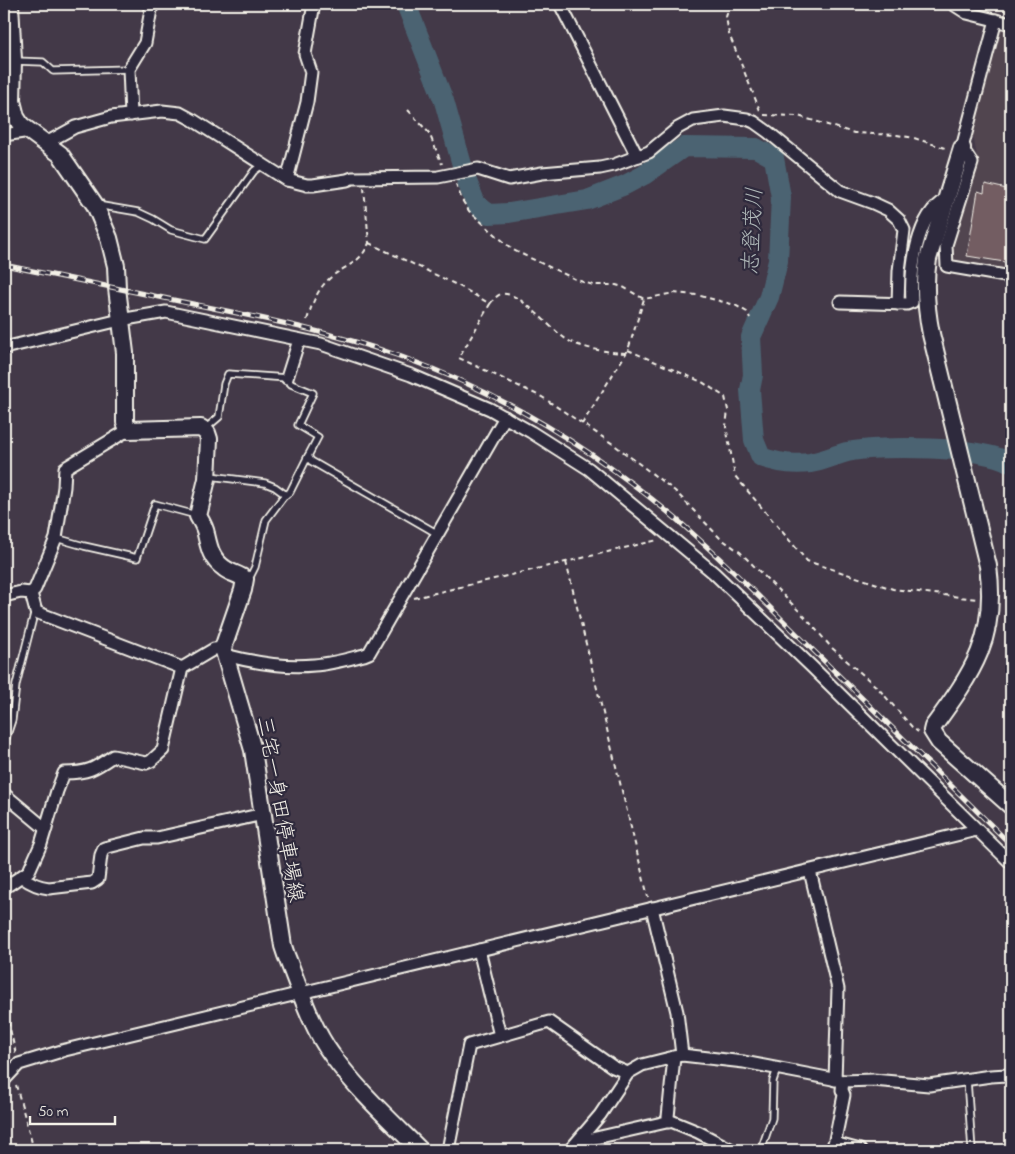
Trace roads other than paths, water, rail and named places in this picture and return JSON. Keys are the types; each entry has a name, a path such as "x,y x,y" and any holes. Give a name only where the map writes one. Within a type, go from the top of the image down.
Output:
{"main road":[{"path":"10,4 14,60 14,110 21,125 60,154 95,205 109,238 116,266 120,320 125,353 125,422 128,430 202,428 209,439 207,475 198,516 204,527 209,550 214,558 225,569 245,579 224,651"},
{"path":"962,150 928,259 926,297 931,334 988,566 992,600 987,633 972,670 932,731 939,742 1011,806"},
{"name":"三宅一身田停車場線","path":"224,651 253,750 282,946 315,1026 331,1054 367,1096 420,1150"}],"street":[{"path":"131,115 129,69 144,43 152,4"},
{"path":"287,180 307,102 310,72 305,54 314,4"},
{"path":"560,4 635,152 639,156"},
{"path":"953,4 967,13 1011,24"},
{"path":"996,20 962,150 972,163 946,245 946,266 1011,277"},
{"path":"46,143 75,127 111,117 162,111 186,115 287,180 307,185 352,178 409,178 451,175 478,168 513,179 542,172 600,168 639,156 655,149 678,128 692,120 724,116 747,119 754,122 840,192 888,210 900,220 904,230 899,271 898,304"},
{"path":"4,135 30,131"},
{"path":"840,302 908,304 912,302 912,276 919,240 932,211 938,204 947,199"},
{"path":"4,348 120,320 166,312 321,344 411,375 505,417 589,469 714,573 1011,863"},
{"path":"287,378 299,340"},
{"path":"4,888 29,871 46,829 56,791 64,772 81,773 92,770 113,756 146,763 163,750 182,668 214,649 252,662 302,666 317,665 370,653 505,417"},
{"path":"31,593 35,589 56,538 65,468 128,430"},
{"path":"4,596 21,592 31,593"},
{"path":"31,593 36,612 182,668"},
{"path":"4,794 46,829"},
{"path":"22,877 35,884 49,888 92,883 98,879 102,852 108,846 144,838 157,838 263,814"},
{"path":"7,1076 20,1064 65,1050 977,830"},
{"path":"810,871 838,988 839,1081 844,1095 834,1146 860,1150"},
{"path":"651,909 677,1012 678,1056 668,1117 669,1122"},
{"path":"479,950 500,1036"},
{"path":"448,1150 469,1045 549,1022 613,1067 628,1073"},
{"path":"574,1146 600,1115 628,1073 642,1065 678,1056 744,1062 839,1081 873,1080 929,1085 1010,1075"},
{"path":"574,1146 671,1121 698,1132 732,1150"}],"lane":[{"path":"14,60 43,62 53,71 129,69"},
{"path":"95,205 138,212 171,230 205,239 254,171 262,165"},
{"path":"204,430 219,417 224,384 228,374 287,378 291,384 313,393 298,424 318,437 290,492 266,520 255,567 251,575 245,579"},
{"path":"308,456 311,461 438,534"},
{"path":"207,475 265,483 286,495"},
{"path":"56,538 138,558 155,504 198,516"},
{"path":"4,744 12,720 16,685 36,612"},
{"path":"761,1150 772,1118 774,1080 777,1069"},
{"path":"966,1080 972,1150"}],"waterway":[{"name":"志登茂川","path":"406,4 444,101 466,179 476,204 489,214 509,213 587,200 625,185 644,175 684,147 756,148 774,158 781,197 778,261 769,297 751,337 753,375 750,390 754,440 761,457 785,463 804,464 847,452 883,448 931,448 978,453 997,457 1011,463"}],"railway":[{"path":"4,265 301,327 377,348 439,371 545,425 612,469 694,534 1011,845"}]}
